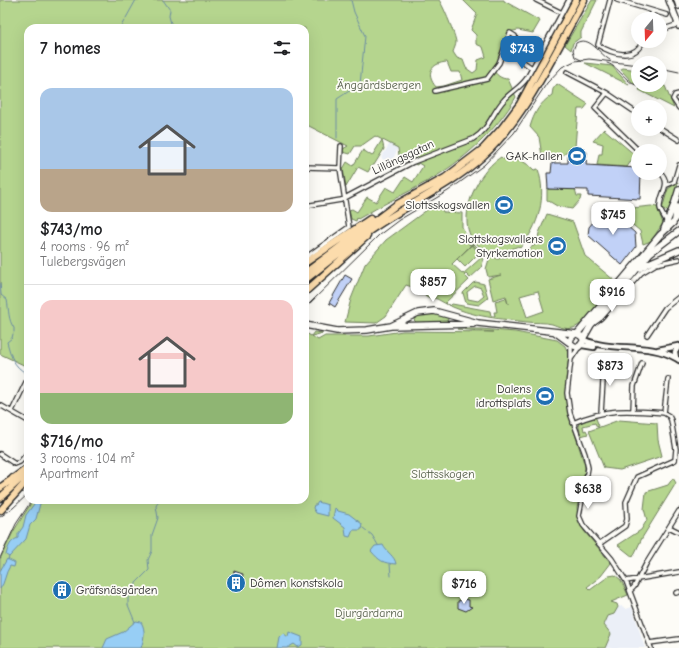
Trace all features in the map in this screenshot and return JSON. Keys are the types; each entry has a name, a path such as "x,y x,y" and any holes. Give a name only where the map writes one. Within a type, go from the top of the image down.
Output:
{"main road":[{"path":"309,260 363,223 454,172 483,149 502,128 520,104 576,0"},
{"path":"309,277 360,237 453,179 494,144 525,105 584,0"},
{"path":"669,0 679,25"},
{"path":"676,0 679,6"},
{"path":"582,343 591,325 652,251 679,230 674,228 673,221 679,189"},
{"path":"571,344 571,338 673,221 679,197"},
{"path":"309,270 396,205"},
{"path":"309,288 387,219"},
{"path":"627,281 649,263 679,250"},
{"path":"391,326 414,314 430,311 444,313 478,323"},
{"path":"309,324 328,330 360,331 391,326 478,323 576,334"},
{"path":"555,332 571,344 582,343"},
{"path":"576,334 582,343"},
{"path":"0,488 24,471"},
{"path":"13,478 18,476 22,478"},
{"path":"0,498 22,478"},
{"path":"1,510 23,486 24,480 22,478"},
{"path":"1,510 24,489"}],"street":[{"path":"536,0 562,13"},
{"path":"435,91 487,79 499,63 510,33 515,36 519,59 532,68 569,0"},
{"path":"610,0 598,45 613,53 621,54 628,54 638,48"},
{"path":"617,0 653,11"},
{"path":"667,28 679,25"},
{"name":"Lillängsgatan","path":"309,205 341,200 413,162 473,139 485,130 503,101 520,88 532,68"},
{"path":"567,72 607,94 631,109"},
{"path":"607,94 595,108 632,144"},
{"path":"679,94 673,99 679,108"},
{"path":"667,132 679,140"},
{"path":"309,255 350,227 340,168 341,146"},
{"path":"667,185 674,182 679,165"},
{"path":"309,167 340,168"},
{"path":"665,180 667,185 660,206 662,213 673,221"},
{"path":"591,325 601,318 641,273 656,264 679,259"},
{"path":"647,335 665,308 679,297"},
{"path":"571,359 582,343 600,346 654,350 679,346"},
{"path":"571,344 567,396 588,468 579,516 583,525 599,544 626,582 651,648"},
{"path":"678,360 675,352 679,346"},
{"path":"654,350 678,360"},
{"path":"601,413 603,382 611,360"},
{"path":"632,411 634,386 642,363"},
{"path":"664,413 668,379"},
{"path":"12,411 24,386"},
{"path":"0,405 24,418"},
{"path":"574,423 601,413 617,410 664,413 669,416 671,420 676,449 675,460 672,464 637,477 626,502 627,519 625,526 599,544"},
{"path":"0,454 14,464 20,462 24,457"},
{"path":"630,590 679,510"},
{"path":"669,527 679,532"},
{"path":"626,582 638,578 679,572"},
{"path":"649,643 679,638"}],"shaded area":[{"path":"390,143 398,148 391,164 381,158"},
{"path":"622,606 626,609 632,607 645,648 605,648 611,634 604,625 608,616 614,614 618,607"}],"green space":[{"name":"Änggårdsbergen","path":"0,0 439,0 452,28 455,39 456,43 453,52 457,58 463,60 466,68 473,73 477,70 478,60 486,57 483,47 476,44 476,35 471,30 477,14 463,0 504,0 540,21 533,33 518,30 508,32 502,53 493,69 499,76 508,79 516,97 489,133 466,155 441,173 358,219 357,218 356,221 351,219 349,210 352,209 357,212 367,197 376,202 386,187 395,192 405,177 413,182 423,166 418,163 417,165 414,164 420,160 418,157 403,161 399,156 398,148 375,136 361,146 355,146 350,154 343,152 343,149 348,146 309,126 309,24 24,24 24,365 0,354","holes":["447,62 451,72 460,72 462,80 436,87 430,74 431,70 437,64"]},
{"path":"592,0 597,0 581,32 581,37 573,43 571,50 565,45"},
{"path":"585,63 612,66 629,85"},
{"path":"621,69 631,69 631,81 622,71"},
{"path":"557,84 588,104 584,109 578,109 575,147 573,150 552,161 542,156 539,137 530,127 533,117 538,109 544,101 552,95 553,89"},
{"path":"667,91 674,108 667,104 667,100 658,100 643,92"},
{"path":"604,129 631,152 631,161 627,167 597,165 599,154 602,154 603,144 593,141"},
{"path":"382,140 384,149 374,165 372,165 368,172 358,167 346,187 343,169 347,162 353,166 363,150 372,156"},
{"path":"501,157 503,159 516,159 524,162 534,170 538,169 542,190 540,211 527,239 520,248 518,246 503,253 490,252 489,255 498,259 526,251 531,253 530,248 537,244 539,233 547,214 573,222 585,256 615,281 613,286 591,315 578,326 573,328 562,328 549,323 527,322 482,316 450,306 452,304 490,311 491,316 495,316 494,312 497,312 495,301 506,298 508,304 506,296 493,300 488,279 501,275 488,277 486,269 490,256 485,255 481,268 470,278 466,274 464,275 469,280 445,303 428,297 425,295 426,293 422,294 406,285 386,316 376,323 345,322 351,299 365,264 386,240 435,204 441,203 443,212 462,213 462,227 470,241 469,245 473,243 483,253 488,254 489,251 476,244 469,233 467,220 469,205 481,177 491,165","holes":["472,244 483,256 463,274 452,264","538,291 544,311 527,317 520,296"]},
{"path":"678,182 671,210 665,211 662,209 668,189"},
{"path":"547,189 575,189 577,196 581,196 580,200 572,209 557,206 547,200"},
{"path":"651,206 657,207 663,223 651,241 643,244 640,231 622,216 632,208"},
{"path":"472,245 479,253 465,267 457,259"},
{"path":"476,282 484,284 488,298 479,305 466,303 463,293","holes":["475,286 481,288 484,296 478,301 468,299 467,292"]},
{"path":"430,313 447,316 448,320 444,323 417,323 414,320 414,317"},
{"name":"Slottsskogen","path":"457,329 481,329 515,332 557,340 565,346 569,355 566,380 567,408 585,466 584,480 577,507 578,520 584,531 611,563 601,576 587,587 590,590 609,576 615,575 621,580 628,595 611,602 617,604 618,607 614,614 608,616 604,625 611,634 605,648 0,648 0,559 13,532 30,504 309,504 309,335 311,336 314,332 323,333 312,336 318,340 325,336 369,336 403,331 493,332"},
{"path":"595,416 599,426 597,427 595,423 583,426 584,431 586,430 588,434 581,436 578,423"},
{"path":"619,420 657,423 658,440 662,456 620,470 604,468 589,431"},
{"path":"673,478 676,483 642,538 633,557 618,545 641,530 647,520 644,509 646,492 668,485"}],"water":[{"path":"318,502 328,505 328,516 316,513 313,508"},
{"path":"34,504 40,504 36,519 30,525 26,539 9,557 6,555 9,547 13,541 18,538 18,534 23,527 26,515"},
{"path":"335,508 338,511 349,514 362,524 361,530 353,530 350,537 346,536 345,527 333,518"},
{"path":"383,545 396,564 382,561 371,551 375,546"},
{"path":"7,559 15,563 14,567 10,566 8,569 0,589 0,571"},
{"path":"136,621 141,622 144,628 144,638 141,648 103,648 107,639 123,632"},
{"path":"289,632 302,637 302,645 298,647 294,644 287,648 277,648 279,637 283,633 288,637"}],"building":[{"path":"568,151 587,152 586,165 631,168 631,180 641,180 640,199 588,196 588,190 548,189 547,173 551,173 552,163 568,163"},
{"path":"609,210 635,233 636,247 622,265 588,235 589,227 602,211"},
{"path":"345,275 352,279 335,307 329,303"},
{"name":"Dômen konstskola","path":"234,571 243,574 240,590 230,586"},
{"path":"463,595 464,599 469,600 469,606 472,607 466,611 458,608 458,601 462,600"}],"waterway":[{"path":"126,18 136,0"},
{"path":"163,0 170,10 169,16 171,24"},
{"path":"337,138 337,99 360,84 365,36 354,12 351,0"},
{"path":"0,283 1,295 7,300 14,332"},
{"path":"13,334 12,338 7,342 15,364 24,372"},
{"path":"135,622 128,605 128,598 135,592 136,583 149,570 148,560 152,551 152,535 158,518 157,504"},
{"path":"363,528 372,535 378,545"},
{"path":"390,564 391,576"}],"tram line":[{"path":"583,61 575,57 573,50 576,43 581,41 590,43 610,60"},
{"path":"309,304 379,235 399,220 448,191 484,165 514,133 547,83 562,67 575,61 589,59 631,64"},
{"path":"607,63 617,69 631,82"},
{"path":"667,69 679,72"},
{"path":"0,517 24,498"},
{"path":"0,558 16,524 29,504"}],"place":[{"name":"GAK-hallen","path":"577,156"},
{"name":"Slottsskogsvallen","path":"504,205"},
{"name":"Slottskogsvallens Styrkemotion","path":"557,246"},
{"name":"Dalens idrottsplats","path":"545,396"},
{"name":"Dômen konstskola","path":"236,583"},
{"name":"Gräfsnäsgården","path":"62,590"}],"park label":[{"name":"Djurgårdarna","path":"369,613"}]}
